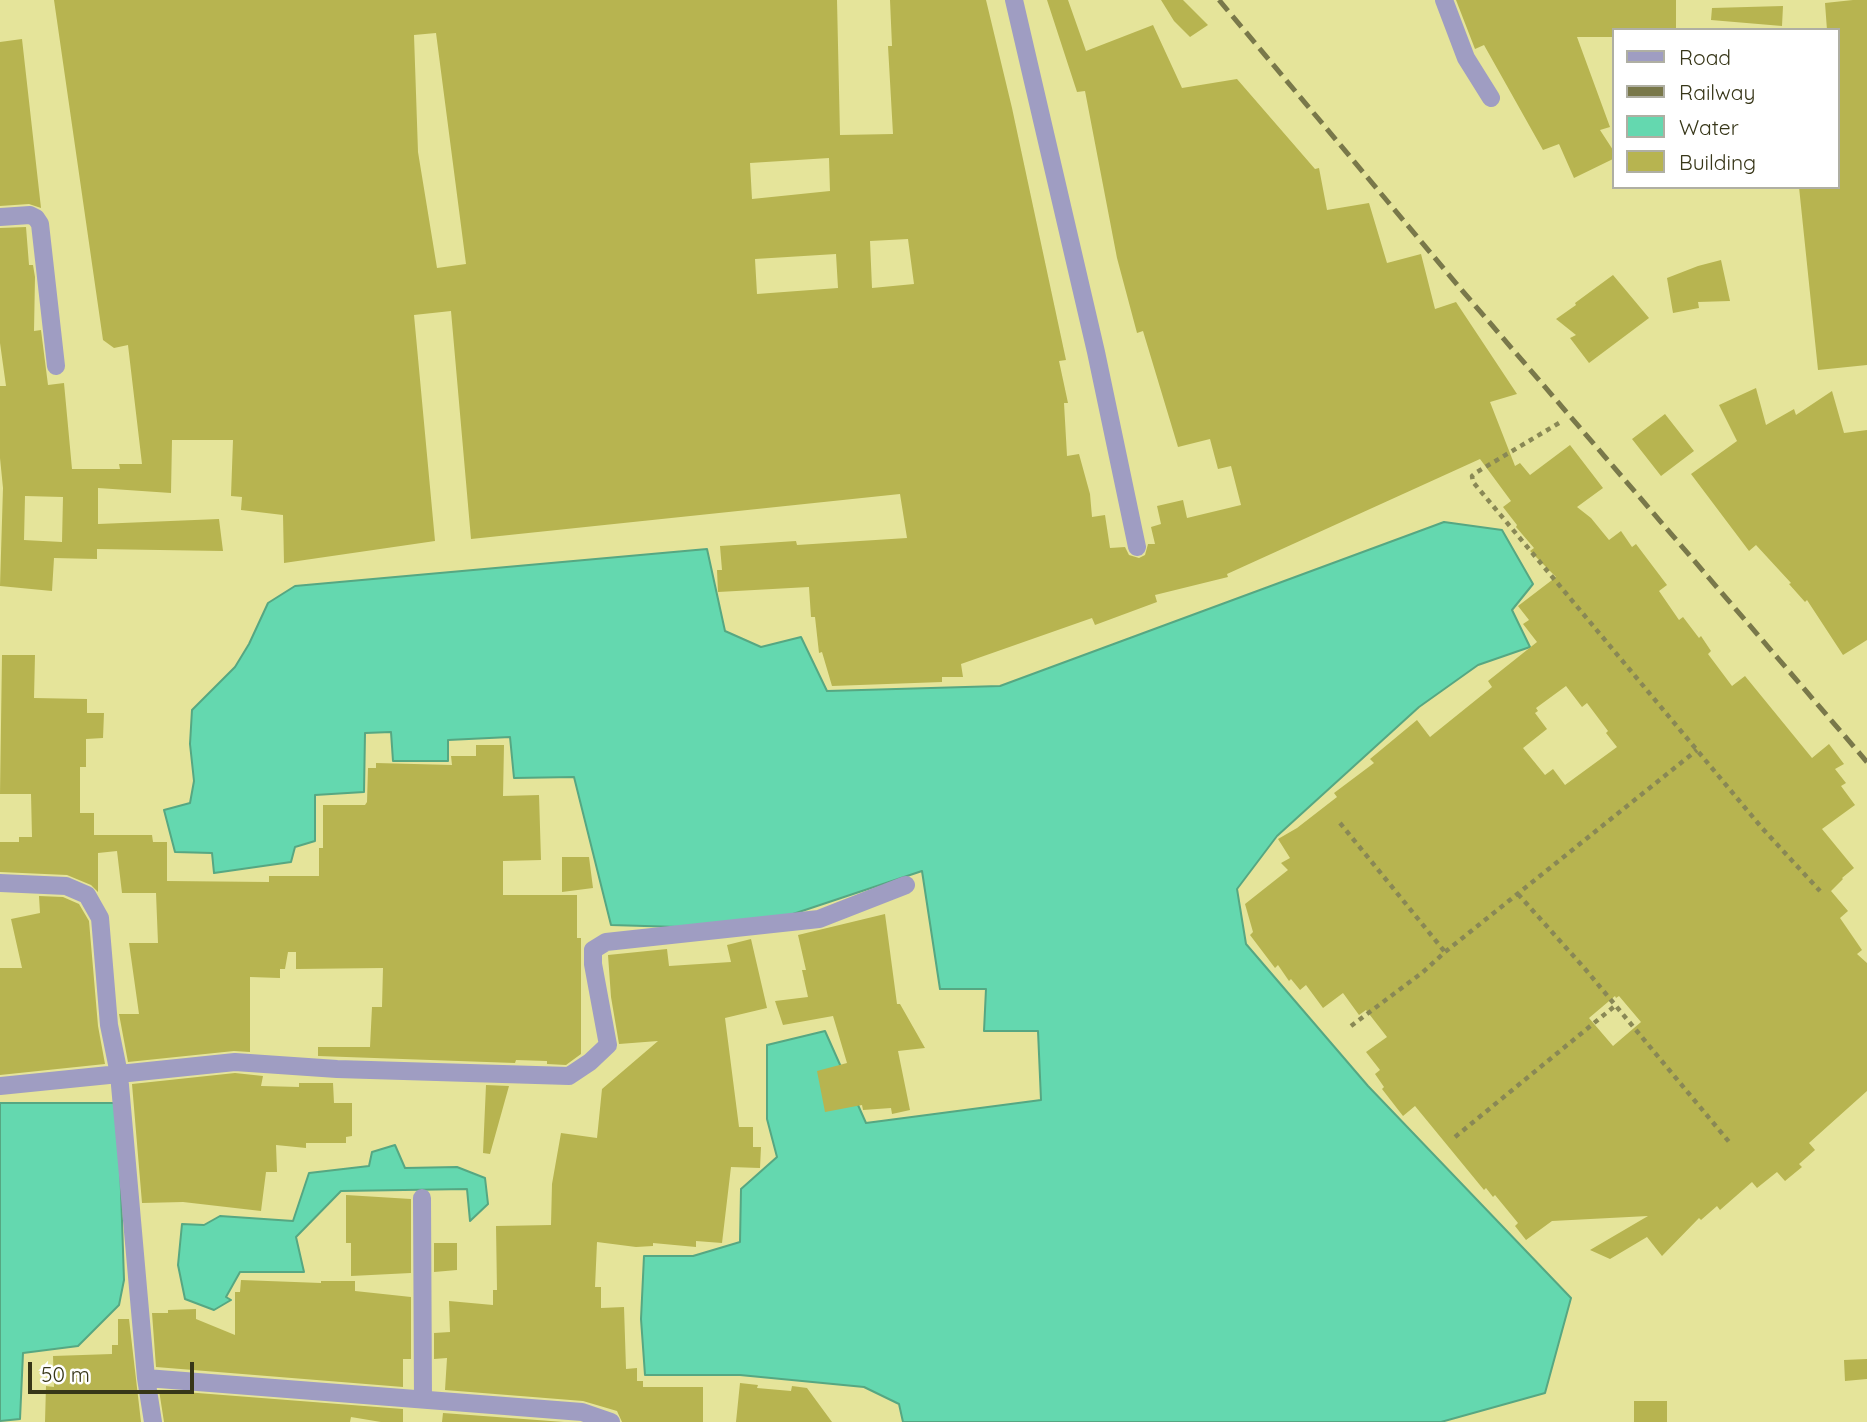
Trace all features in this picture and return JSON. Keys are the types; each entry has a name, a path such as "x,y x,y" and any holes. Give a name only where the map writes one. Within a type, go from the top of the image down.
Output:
{"street":[{"path":"1014,0 1096,352 1137,547"},
{"path":"1444,0 1466,58 1491,98"},
{"path":"0,217 30,215 40,224 56,366"},
{"path":"0,883 66,886 87,895 100,918 109,1025 119,1074 146,1378 153,1422"},
{"path":"0,1086 235,1062 337,1069 569,1076 590,1062 608,1045 593,964 593,950 606,942 819,919 906,884"},
{"path":"422,1198 423,1399"},
{"path":"146,1378 582,1412 611,1422"}],"path":[{"path":"1559,424 1477,472 1472,476 1473,482 1762,828 1819,891"},
{"path":"1351,1026 1423,972 1697,750"},
{"path":"1340,823 1445,952"},
{"path":"1518,894 1616,1005 1730,1143"},
{"path":"1455,1137 1616,1005"}],"water":[{"path":"1444,522 1502,530 1533,584 1512,610 1530,647 1478,665 1419,707 1277,836 1237,889 1246,944 1368,1086 1571,1298 1545,1393 1441,1422 903,1422 899,1404 864,1387 740,1375 645,1375 641,1319 644,1256 693,1256 740,1242 741,1189 777,1157 767,1119 767,1045 825,1031 866,1123 1041,1100 1038,1031 984,1031 986,989 940,989 922,871 790,915 678,927 611,925 574,777 514,778 510,737 448,740 448,761 393,761 391,732 365,733 364,792 315,795 315,841 295,847 291,862 214,873 212,853 175,852 164,810 190,803 194,781 190,744 192,710 235,667 268,603 295,586 707,549 725,631 761,647 801,637 827,691 1000,686"},
{"path":"0,1103 118,1103 124,1280 119,1305 78,1346 23,1353 20,1419 0,1421"},
{"path":"395,1145 405,1168 457,1167 485,1178 488,1204 470,1221 467,1189 341,1191 296,1237 304,1272 240,1272 226,1297 231,1300 214,1310 185,1299 178,1265 182,1224 204,1225 220,1216 293,1221 309,1173 369,1166 372,1152"}],"building":[{"path":"54,0 837,0 840,135 893,134 888,46 892,46 890,0 986,0 1066,360 1059,361 1068,403 1064,403 1067,456 1079,454 1090,494 1092,517 1105,515 1110,548 1125,547 1129,555 1139,558 1145,555 1148,544 1155,544 1151,527 1161,524 1157,506 1183,500 1187,518 1241,505 1231,466 1218,469 1210,439 1178,447 1143,331 1137,333 1117,258 1085,91 1077,92 1047,0 1068,0 1086,51 1153,25 1182,88 1237,79 1315,169 1319,168 1327,210 1369,203 1387,263 1421,254 1435,309 1456,302 1517,394 1490,402 1515,466 1520,463 1530,475 1570,445 1603,488 1577,507 1591,518 1609,540 1621,531 1632,547 1636,544 1667,585 1659,591 1679,620 1683,617 1699,638 1701,636 1711,651 1708,654 1732,686 1745,676 1812,758 1829,744 1844,764 1835,769 1846,783 1841,786 1855,805 1822,829 1854,868 1831,891 1848,911 1840,918 1862,950 1857,954 1867,963 1867,1091 1809,1143 1815,1150 1799,1164 1802,1167 1785,1181 1777,1172 1757,1188 1752,1182 1720,1210 1717,1206 1701,1220 1699,1218 1662,1256 1647,1237 1610,1259 1590,1250 1648,1216 1552,1221 1526,1240 1515,1226 1518,1223 1495,1195 1493,1197 1486,1188 1484,1190 1415,1106 1403,1116 1382,1089 1384,1087 1375,1074 1380,1070 1366,1052 1387,1037 1366,1010 1359,1015 1343,993 1323,1008 1306,985 1300,990 1291,979 1289,981 1278,965 1275,968 1250,935 1253,932 1245,904 1288,870 1281,863 1290,858 1278,839 1337,797 1334,793 1374,763 1370,759 1417,720 1430,737 1492,687 1488,681 1537,642 1523,624 1529,620 1518,606 1556,577 1530,551 1534,548 1503,507 1511,501 1480,459 1227,574 1228,577 1155,595 1157,602 1095,625 1092,618 961,664 963,677 942,677 942,682 832,686 822,652 819,653 815,617 811,617 809,587 718,592 717,570 722,570 720,546 796,541 797,545 907,538 900,494 471,539 451,311 414,315 435,541 284,563 283,515 241,510 242,497 231,496 233,440 172,440 171,493 98,488 98,524 219,519 223,551 97,549 97,559 54,558 52,591 0,586 3,488 0,458 0,386 6,386 0,343 0,228 26,227 29,265 33,265 35,277 34,331 41,330 48,385 64,383 72,469 120,469 119,464 142,464 128,345 114,348 103,340","holes":["436,33 466,264 437,268 418,152 414,35","829,158 830,191 752,199 750,163","908,239 914,284 872,288 870,241","836,254 838,288 757,294 755,259","25,496 63,497 62,542 24,540","1566,686 1582,707 1587,703 1617,747 1565,785 1553,769 1545,775 1523,748 1547,729 1535,713 1538,711 1536,708","1615,996 1619,996 1641,1022 1613,1046 1589,1018"]},
{"path":"1161,0 1183,0 1208,25 1190,37 1174,21"},
{"path":"1456,0 1676,0 1676,28 1612,28 1612,37 1577,37 1610,127 1600,130 1612,148 1612,159 1574,178 1559,144 1543,150 1484,45 1475,49"},
{"path":"1867,0 1867,365 1818,370 1799,189 1839,189 1839,28 1827,28 1825,3"},
{"path":"1783,6 1782,26 1711,20 1712,8"},
{"path":"22,39 41,208 29,204 0,206 0,42"},
{"path":"1721,260 1730,301 1698,302 1699,308 1673,313 1667,278"},
{"path":"1613,275 1649,318 1589,363 1570,338 1576,335 1556,319"},
{"path":"1756,388 1766,425 1794,409 1796,415 1832,391 1844,433 1867,430 1867,640 1843,655 1807,600 1805,602 1756,545 1749,551 1691,474 1737,441 1719,405"},
{"path":"1665,414 1694,451 1661,476 1632,439"},
{"path":"2,655 35,655 34,698 87,699 87,713 104,713 103,738 86,739 86,767 80,767 80,813 94,813 94,835 152,835 153,842 167,842 167,881 269,882 269,876 319,876 319,848 323,848 323,805 365,805 368,768 376,768 376,763 452,765 451,756 476,756 476,745 504,745 503,796 539,795 541,860 503,861 503,895 577,895 577,938 581,938 581,1054 566,1065 547,1064 547,1061 516,1060 515,1063 318,1056 318,1047 370,1047 372,1007 382,1007 383,968 296,969 296,952 288,952 285,969 280,969 280,978 250,977 250,1052 234,1051 128,1062 119,1014 139,1014 129,943 158,943 156,893 122,893 117,851 98,853 98,892 91,885 67,875 0,872 0,842 19,842 19,837 32,837 31,794 0,794"},
{"path":"562,857 589,857 593,888 562,892"},
{"path":"39,896 63,897 79,904 89,921 98,1026 105,1064 0,1075 0,968 22,968 11,919 40,913"},
{"path":"885,914 897,1004 900,1004 925,1048 898,1051 910,1110 892,1114 891,1108 863,1110 862,1105 825,1112 817,1071 847,1063 833,1016 783,1025 775,1001 808,997 802,970 806,970 798,935"},
{"path":"751,939 767,1008 725,1018 739,1127 753,1127 753,1147 761,1147 760,1168 731,1167 722,1243 696,1241 696,1247 653,1243 653,1246 636,1247 597,1242 595,1287 601,1287 601,1308 624,1307 626,1369 637,1368 637,1381 643,1381 643,1387 703,1387 703,1422 622,1422 617,1411 583,1401 445,1390 447,1358 434,1359 434,1333 450,1332 449,1301 493,1305 493,1290 497,1290 496,1226 551,1225 552,1184 561,1133 597,1138 602,1089 658,1041 619,1044 611,997 608,955 667,949 669,966 731,962 727,945"},
{"path":"235,1073 263,1076 261,1086 299,1087 299,1083 333,1083 334,1103 352,1103 352,1136 346,1137 346,1143 306,1143 306,1148 276,1145 277,1172 266,1172 261,1211 183,1202 142,1203 132,1084"},
{"path":"486,1085 509,1086 490,1154 483,1153"},
{"path":"346,1195 411,1199 411,1273 351,1276 351,1243 346,1243"},
{"path":"434,1243 457,1243 457,1270 434,1272"},
{"path":"241,1280 321,1283 355,1281 355,1291 411,1297 411,1359 403,1359 403,1387 156,1367 152,1313 196,1309 196,1319 235,1335 235,1292 240,1292"},
{"path":"118,1319 129,1319 141,1422 45,1422 46,1386 54,1387 53,1356 112,1354 112,1345 118,1345"},
{"path":"1867,1359 1867,1379 1845,1381 1844,1360"},
{"path":"740,1383 758,1385 757,1388 791,1391 792,1386 807,1388 832,1422 736,1422"},
{"path":"159,1390 403,1409 403,1422 381,1422 351,1417 350,1422 164,1422"},
{"path":"1634,1401 1667,1401 1667,1422 1634,1422"},
{"path":"443,1413 564,1422 442,1422"}],"railway":[{"path":"1219,0 1460,288 1867,762"}]}
